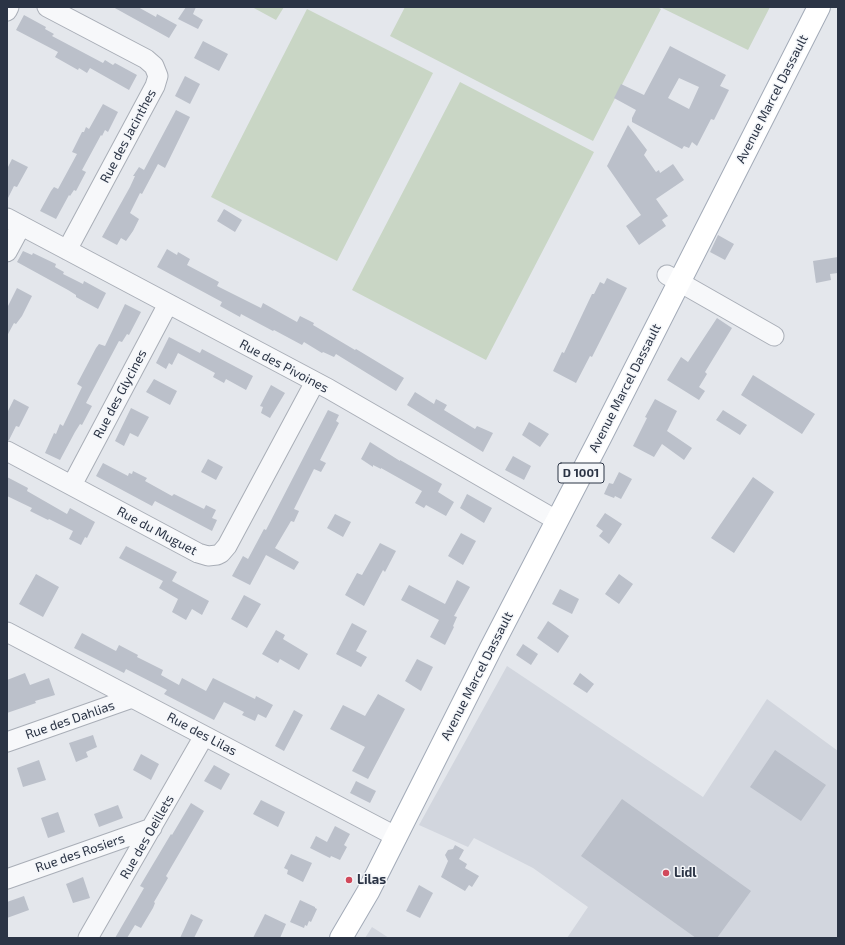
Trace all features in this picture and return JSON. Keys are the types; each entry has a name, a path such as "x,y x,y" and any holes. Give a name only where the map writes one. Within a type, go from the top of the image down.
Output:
{"main road":[{"name":"Avenue Marcel Dassault","path":"341,938 368,892 391,834 673,278 804,7"},
{"name":"Avenue Marcel Dassault","path":"673,278 819,7"},
{"name":"Avenue Marcel Dassault","path":"334,938 358,886 391,834"}],"street":[{"path":"7,11 9,7"},
{"name":"Rue des Jacinthes","path":"46,7 146,59 154,66 158,76 155,86 68,250"},
{"path":"7,252 14,222"},
{"name":"Rue des Pivoines","path":"14,222 315,382 552,518"},
{"path":"673,278 774,336"},
{"name":"Rue des Glycines","path":"72,485 168,304"},
{"name":"Rue du Muguet","path":"7,450 198,553 208,556 217,556 226,546 315,382"},
{"name":"Rue des Lilas","path":"7,632 391,834"},
{"name":"Rue des Dahlias","path":"7,742 132,698"},
{"name":"Rue des Oeillets","path":"88,938 204,736"},
{"name":"Rue des Rosiers","path":"7,879 152,828"}],"shaded area":[{"path":"507,666 703,797 767,699 838,751 838,938 567,938 588,907 533,868 474,838 468,847 419,825"},
{"path":"372,927 389,938 365,938"}],"green space":[{"path":"252,7 284,7 276,20"},
{"path":"405,7 657,7 661,9 593,141 390,36"},
{"path":"660,7 770,7 748,50"},
{"path":"307,9 433,73 337,261 211,197"},
{"path":"460,82 594,152 486,360 352,290"}],"building":[{"path":"113,7 138,7 156,17 157,14 177,25 169,38"},
{"path":"186,7 196,7 193,14 203,20 198,29 178,19"},
{"path":"24,15 46,27 45,29 54,34 52,36 103,63 105,60 113,65 115,63 137,75 129,90 90,68 87,73 79,68 78,70 55,57 58,52 16,30"},
{"path":"203,41 228,54 219,71 194,58"},
{"path":"670,46 726,75 720,86 729,90 714,120 711,119 697,146 692,142 689,148 684,146 682,149 632,122 632,118 636,110 614,98 621,84 644,95","holes":["679,78 699,87 689,109 668,98"]},
{"path":"185,76 200,84 190,104 175,96"},
{"path":"103,104 118,112 108,132 105,130 102,136 101,135 82,170 86,172 76,191 74,190 70,196 69,195 56,219 40,211 54,187 58,189 77,154 72,152 82,132 84,132 86,127 89,129"},
{"path":"176,110 190,117 165,168 158,164 142,194 140,193 130,213 139,219 133,231 126,241 121,238 117,245 102,237 130,187 135,176 133,176 139,167 144,170"},
{"path":"628,125 647,150 644,155 656,172 659,170 660,173 673,164 684,180 656,199 668,216 662,220 666,226 639,245 626,226 641,215 607,166"},
{"path":"12,159 28,167 17,187 14,186 7,200 7,169"},
{"path":"224,209 242,220 235,232 217,221"},
{"path":"718,235 734,244 725,260 710,252"},
{"path":"167,249 177,255 178,252 190,259 187,265 219,282 217,286 261,308 263,303 297,322 300,316 404,378 396,391 336,354 334,357 323,352 322,353 304,342 302,345 241,314 240,317 220,306 222,302 157,267"},
{"path":"23,251 32,255 33,253 56,264 55,267 64,272 63,274 83,284 84,281 106,293 98,309 76,297 76,295 68,290 17,262"},
{"path":"838,257 838,273 830,274 831,280 816,283 813,261"},
{"path":"607,278 627,288 592,357 590,356 576,383 553,371 562,352 564,353 592,294 594,294 600,282 604,284"},
{"path":"17,288 32,296 22,316 16,324 14,323 7,336 7,308"},
{"path":"125,304 141,312 129,335 127,334 122,342 119,341 86,403 92,406 82,425 80,424 60,460 45,453 60,424 63,426 82,387 77,384 96,348 99,344 105,346"},
{"path":"717,318 732,328 705,372 707,374 699,387 705,391 699,400 667,380 681,357 688,362"},
{"path":"169,337 200,353 202,349 253,376 246,390 226,379 224,383 213,377 215,373 178,353 172,365 169,363 166,369 156,363"},
{"path":"753,375 815,414 802,434 741,395"},
{"path":"154,379 177,391 170,405 146,392"},
{"path":"271,385 285,393 270,418 261,413 263,407 260,406"},
{"path":"415,392 434,404 436,399 447,405 444,410 475,429 477,426 493,433 483,452 407,405"},
{"path":"14,399 29,407 19,427 16,426 9,440 7,440 7,413"},
{"path":"655,399 677,411 667,431 692,448 684,460 662,444 654,457 633,446 647,418 645,417"},
{"path":"131,408 149,417 138,437 130,433 124,446 115,441"},
{"path":"328,410 339,415 336,421 339,423 320,460 326,463 321,472 314,469 294,509 299,511 294,522 291,521 275,548 299,562 294,570 266,555 250,585 232,576 243,556 248,559 264,529 266,530"},
{"path":"723,410 747,425 740,435 716,420"},
{"path":"529,422 549,434 540,447 522,435"},
{"path":"370,442 400,461 442,484 438,492 454,502 446,516 426,505 424,508 415,503 422,491 381,468 373,465 373,467 361,459"},
{"path":"513,456 531,466 524,480 505,470"},
{"path":"208,459 223,467 216,480 201,472"},
{"path":"103,463 128,476 129,473 132,474 133,471 147,478 145,481 172,496 174,494 204,509 206,505 216,510 212,518 217,520 212,531 155,501 152,506 96,476"},
{"path":"619,472 632,479 621,499 604,494 609,483 613,484"},
{"path":"7,477 28,488 27,491 67,514 70,508 95,522 87,538 85,537 81,545 69,539 73,531 30,511 32,508 7,496"},
{"path":"753,477 774,492 734,553 711,538"},
{"path":"467,494 492,508 484,523 460,508"},
{"path":"605,513 622,524 609,544 599,536 603,531 596,526"},
{"path":"335,514 351,522 343,537 327,528"},
{"path":"461,533 476,541 463,565 448,556"},
{"path":"380,543 396,551 385,572 383,570 364,606 345,595 357,573 362,575"},
{"path":"126,546 177,572 172,581 209,601 202,615 192,609 186,620 172,612 178,599 159,588 163,581 119,558"},
{"path":"36,574 59,587 43,617 19,604"},
{"path":"619,574 633,584 619,604 605,594"},
{"path":"457,580 470,587 454,616 457,617 453,626 454,627 445,645 430,637 439,620 401,600 409,585 445,604"},
{"path":"560,589 579,599 572,614 552,604"},
{"path":"244,595 261,604 247,628 231,619"},
{"path":"548,621 569,636 558,653 537,638"},
{"path":"352,623 367,631 356,651 367,657 361,667 336,654"},
{"path":"276,630 285,635 283,639 308,654 299,670 280,659 278,663 262,654"},
{"path":"82,633 116,651 119,645 138,655 137,657 163,670 161,675 179,685 182,678 206,691 213,678 255,699 256,696 273,705 266,718 258,714 255,721 242,715 244,712 224,702 214,720 164,694 167,690 126,669 124,673 74,648"},
{"path":"523,644 538,654 531,665 516,655"},
{"path":"417,659 433,667 421,691 405,681"},
{"path":"25,673 30,685 49,678 55,695 35,701 36,703 7,713 7,680"},
{"path":"580,673 594,684 587,693 573,684"},
{"path":"378,694 405,709 368,779 352,771 365,747 330,729 343,705 365,716"},
{"path":"294,710 303,715 284,751 275,746"},
{"path":"93,735 97,747 86,752 88,757 76,762 69,743"},
{"path":"775,750 826,785 801,821 750,787"},
{"path":"141,754 159,764 151,780 133,770"},
{"path":"39,760 46,780 23,787 17,768"},
{"path":"214,765 230,774 221,790 204,781"},
{"path":"356,781 376,791 370,803 350,793"},
{"name":"Lidl","path":"622,799 751,891 717,938 696,938 581,856"},
{"path":"261,800 285,812 278,827 253,814"},
{"path":"191,803 204,811 166,876 168,878 154,902 153,908 141,928 135,925 127,938 115,938 144,888 140,886"},
{"path":"118,805 123,818 99,827 94,814"},
{"path":"58,812 65,832 48,838 41,818"},
{"path":"335,826 350,834 344,845 347,847 340,860 331,856 330,858 310,848 316,836 327,842"},
{"path":"455,845 464,850 459,859 467,864 465,868 479,876 472,887 469,885 465,891 441,877 448,861 445,855 448,850 453,849"},
{"path":"291,854 312,863 303,882 287,874 288,870 284,868"},
{"path":"83,877 90,898 73,903 66,884"},
{"path":"419,885 433,893 420,918 406,911"},
{"path":"24,896 29,910 7,918 7,902"},
{"path":"300,900 317,909 311,922 309,921 307,926 305,925 304,928 290,922"},
{"path":"191,914 203,920 194,938 180,938"},
{"path":"265,914 286,924 280,938 253,938"}],"place":[{"name":"Lidl","path":"666,873"},
{"name":"Lilas","path":"349,880"}]}
